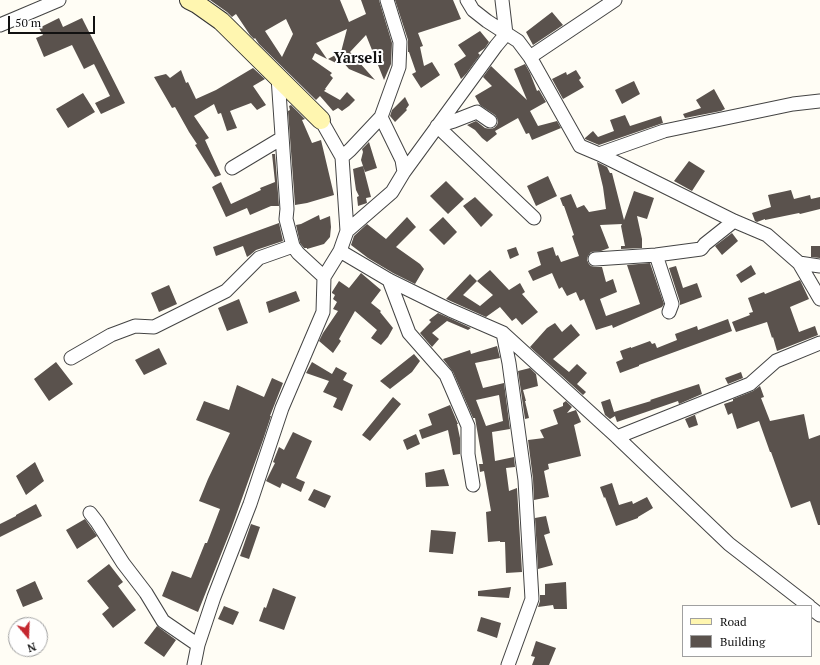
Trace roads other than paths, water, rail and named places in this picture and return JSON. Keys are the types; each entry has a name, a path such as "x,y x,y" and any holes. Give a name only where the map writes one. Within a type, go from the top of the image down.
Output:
{"street":[{"path":"0,25 59,0"},
{"path":"188,0 197,4 221,21 321,120 342,157 347,231 340,250 324,277 323,312 282,408 250,504 214,597 198,645 194,665"},
{"path":"342,157 381,117 399,68 400,42 387,0"},
{"path":"467,0 473,10 518,41 530,57 580,146 734,221 767,235 799,263 820,299"},
{"path":"347,231 392,192 404,172 437,126 506,34 502,0"},
{"path":"530,57 615,0"},
{"path":"278,78 287,209 286,220 293,246 298,253 324,277"},
{"path":"599,154 664,131 792,104 820,101"},
{"path":"437,126 477,112 490,121"},
{"path":"381,117 402,160 404,172"},
{"path":"437,126 534,218"},
{"path":"232,168 282,138"},
{"path":"595,259 656,255 701,249 705,244 734,221"},
{"path":"71,358 111,335 136,326 154,327 226,291 259,258 293,246"},
{"path":"340,250 389,280 450,310 503,333 617,437 729,544 807,605"},
{"path":"656,255 672,304 669,312"},
{"path":"799,263 820,266"},
{"path":"389,280 409,332 446,375 468,426 468,454 473,485"},
{"path":"503,333 509,362 525,480 532,599 508,665"},
{"path":"617,437 750,384 776,361 820,343"},
{"path":"90,513 123,563 146,593 163,621 198,645"},
{"path":"812,609 820,615"}],"district":[{"name":"Yarseli","path":"358,59"}]}
